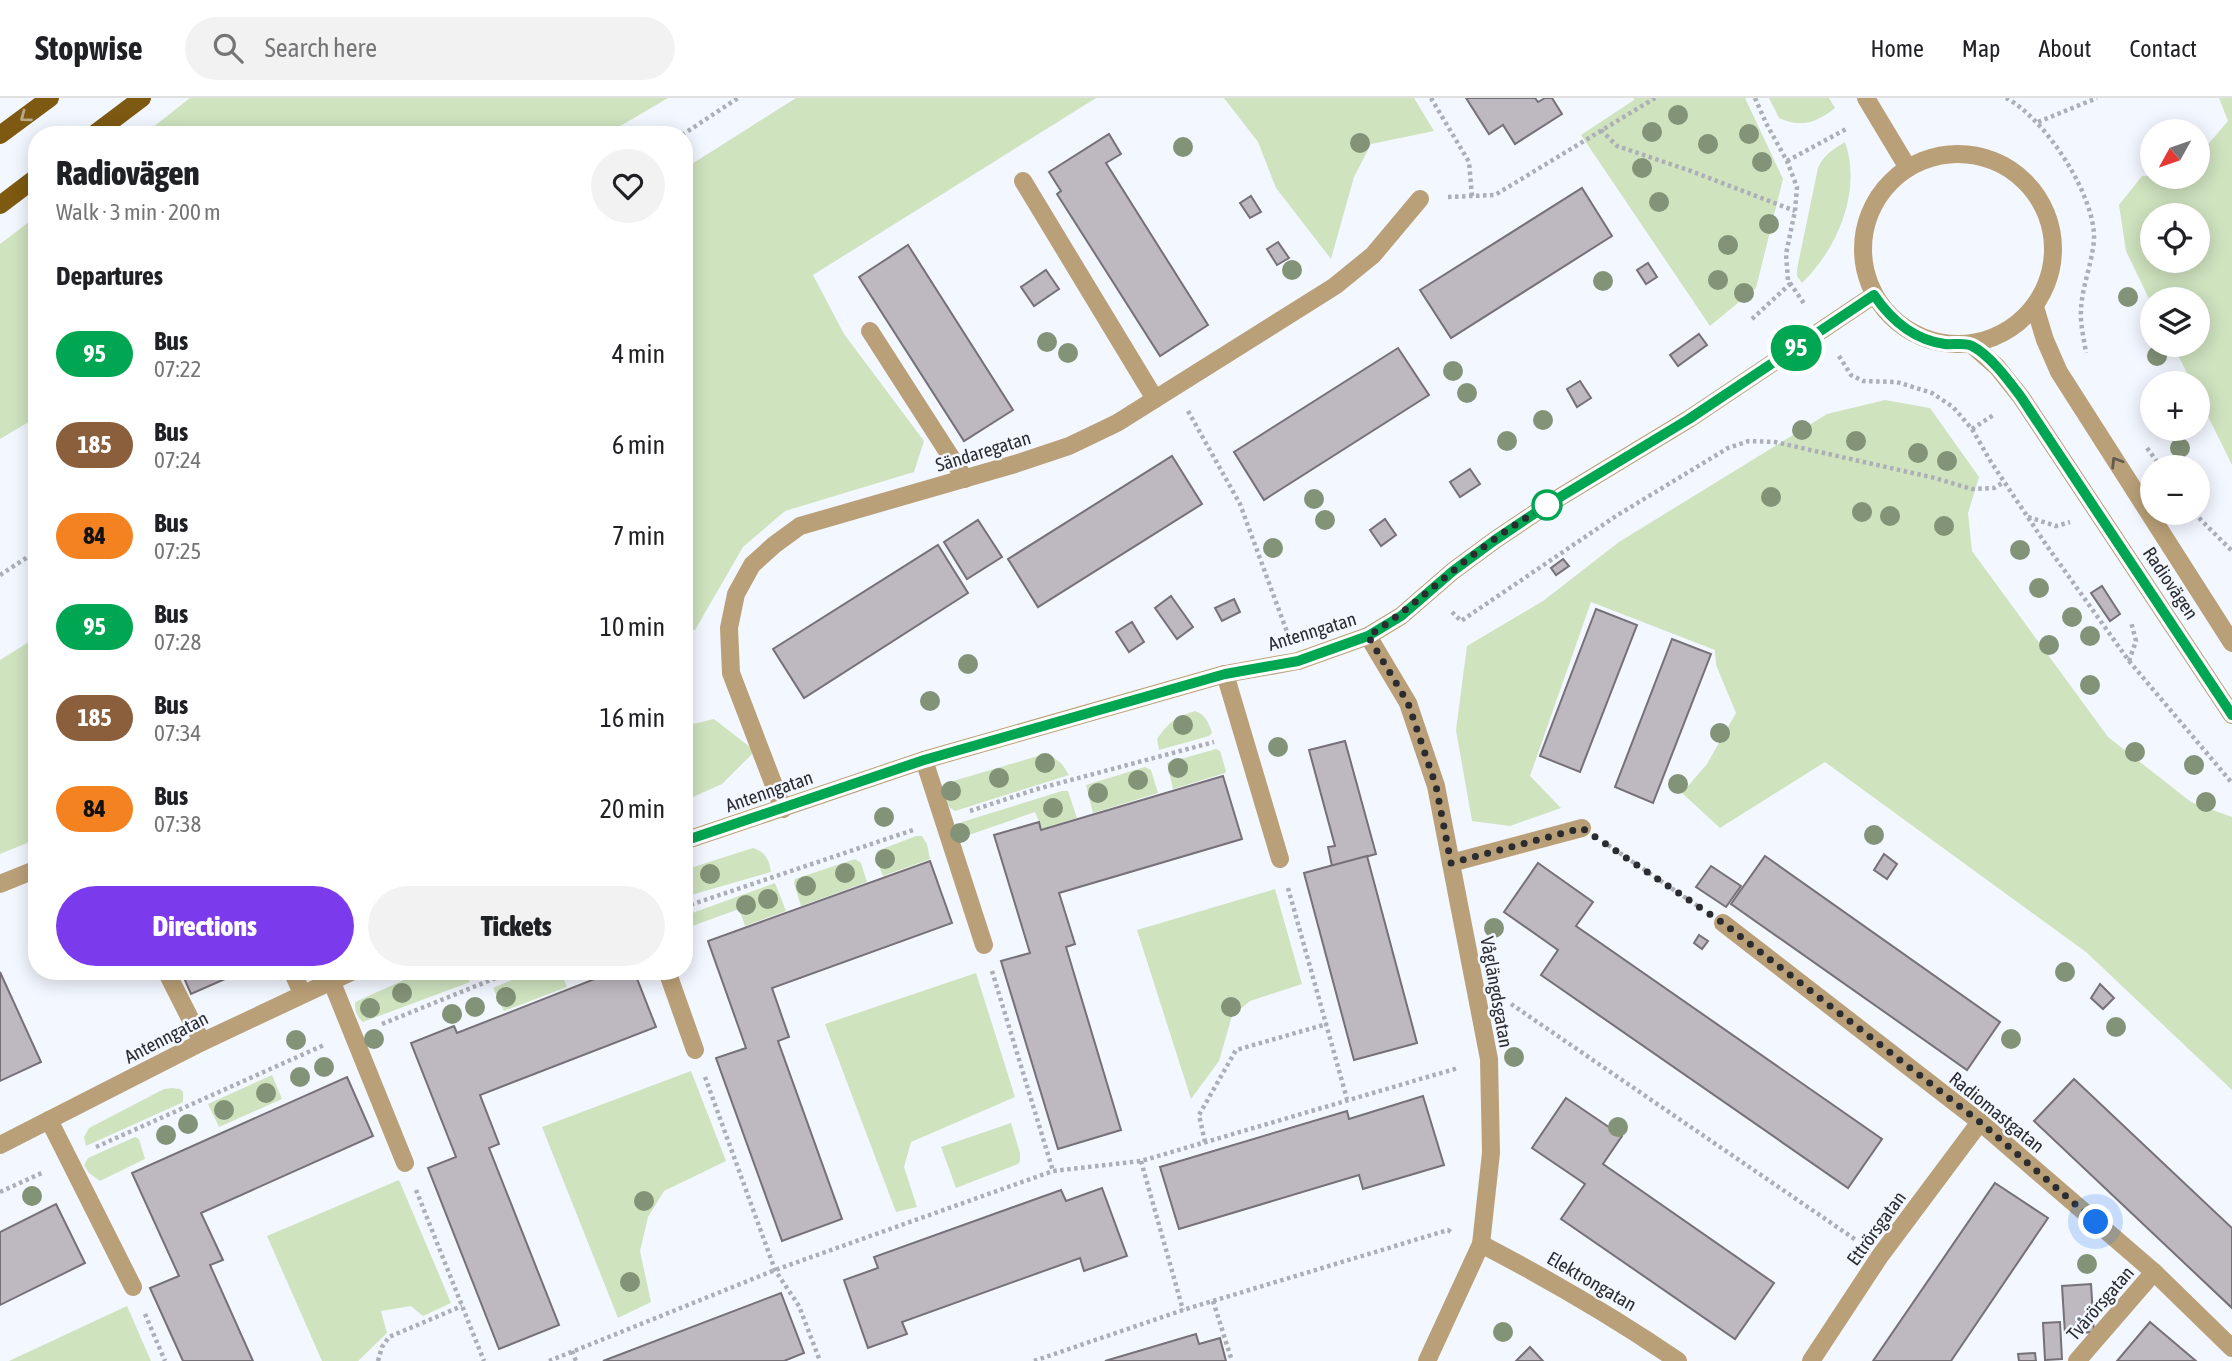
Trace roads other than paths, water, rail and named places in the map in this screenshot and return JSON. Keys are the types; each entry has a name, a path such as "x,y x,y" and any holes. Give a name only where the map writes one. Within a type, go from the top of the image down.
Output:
{"main road":[{"path":"0,135 50,98"},
{"path":"105,126 142,98"},
{"path":"0,205 28,184"}],"street":[{"path":"1871,105 1908,168"},
{"path":"1943,155 1981,156 2004,166 2033,190 2046,211 2054,248 2047,285 2035,307 2017,325 2001,335 1970,344 1944,344 1922,338 1895,321 1874,295 1863,261 1866,225 1881,192 1908,168 1943,155"},
{"path":"1023,181 1154,399"},
{"name":"Sändaregatan","path":"783,809 730,673 729,628 736,594 752,565 800,526 1069,446 1117,424 1335,286 1373,255 1420,199"},
{"name":"Antenngatan","path":"693,838 924,760 1225,674 1298,661 1368,636 1401,616 1484,547 1547,505 1689,419 1874,295"},
{"name":"Radiovägen","path":"2035,307 2059,372 2232,643"},
{"path":"870,331 965,478"},
{"name":"Radiovägen","path":"1970,344 1997,367 2021,397 2232,715"},
{"name":"Våglängdsgatan","path":"1368,636 1408,703 1436,786 1489,1059 1490,1153 1481,1244 1427,1361"},
{"path":"1225,674 1280,859"},
{"path":"924,760 984,946"},
{"path":"1451,863 1582,828"},
{"path":"0,884 28,873"},
{"name":"Radiomastgatan","path":"1723,923 1980,1122 2154,1272 2232,1348"},
{"path":"171,980 202,1042"},
{"path":"296,980 302,993"},
{"path":"331,980 405,1164"},
{"name":"Antenngatan","path":"0,1145 331,980"},
{"path":"670,980 695,1050"},
{"path":"48,1120 133,1287"},
{"name":"Ettrörsgatan","path":"1811,1361 1880,1256 1980,1122"},
{"name":"Elektrongatan","path":"1481,1244 1555,1282 1678,1361"},
{"name":"Tvårörsgatan","path":"2077,1361 2154,1272"}]}
